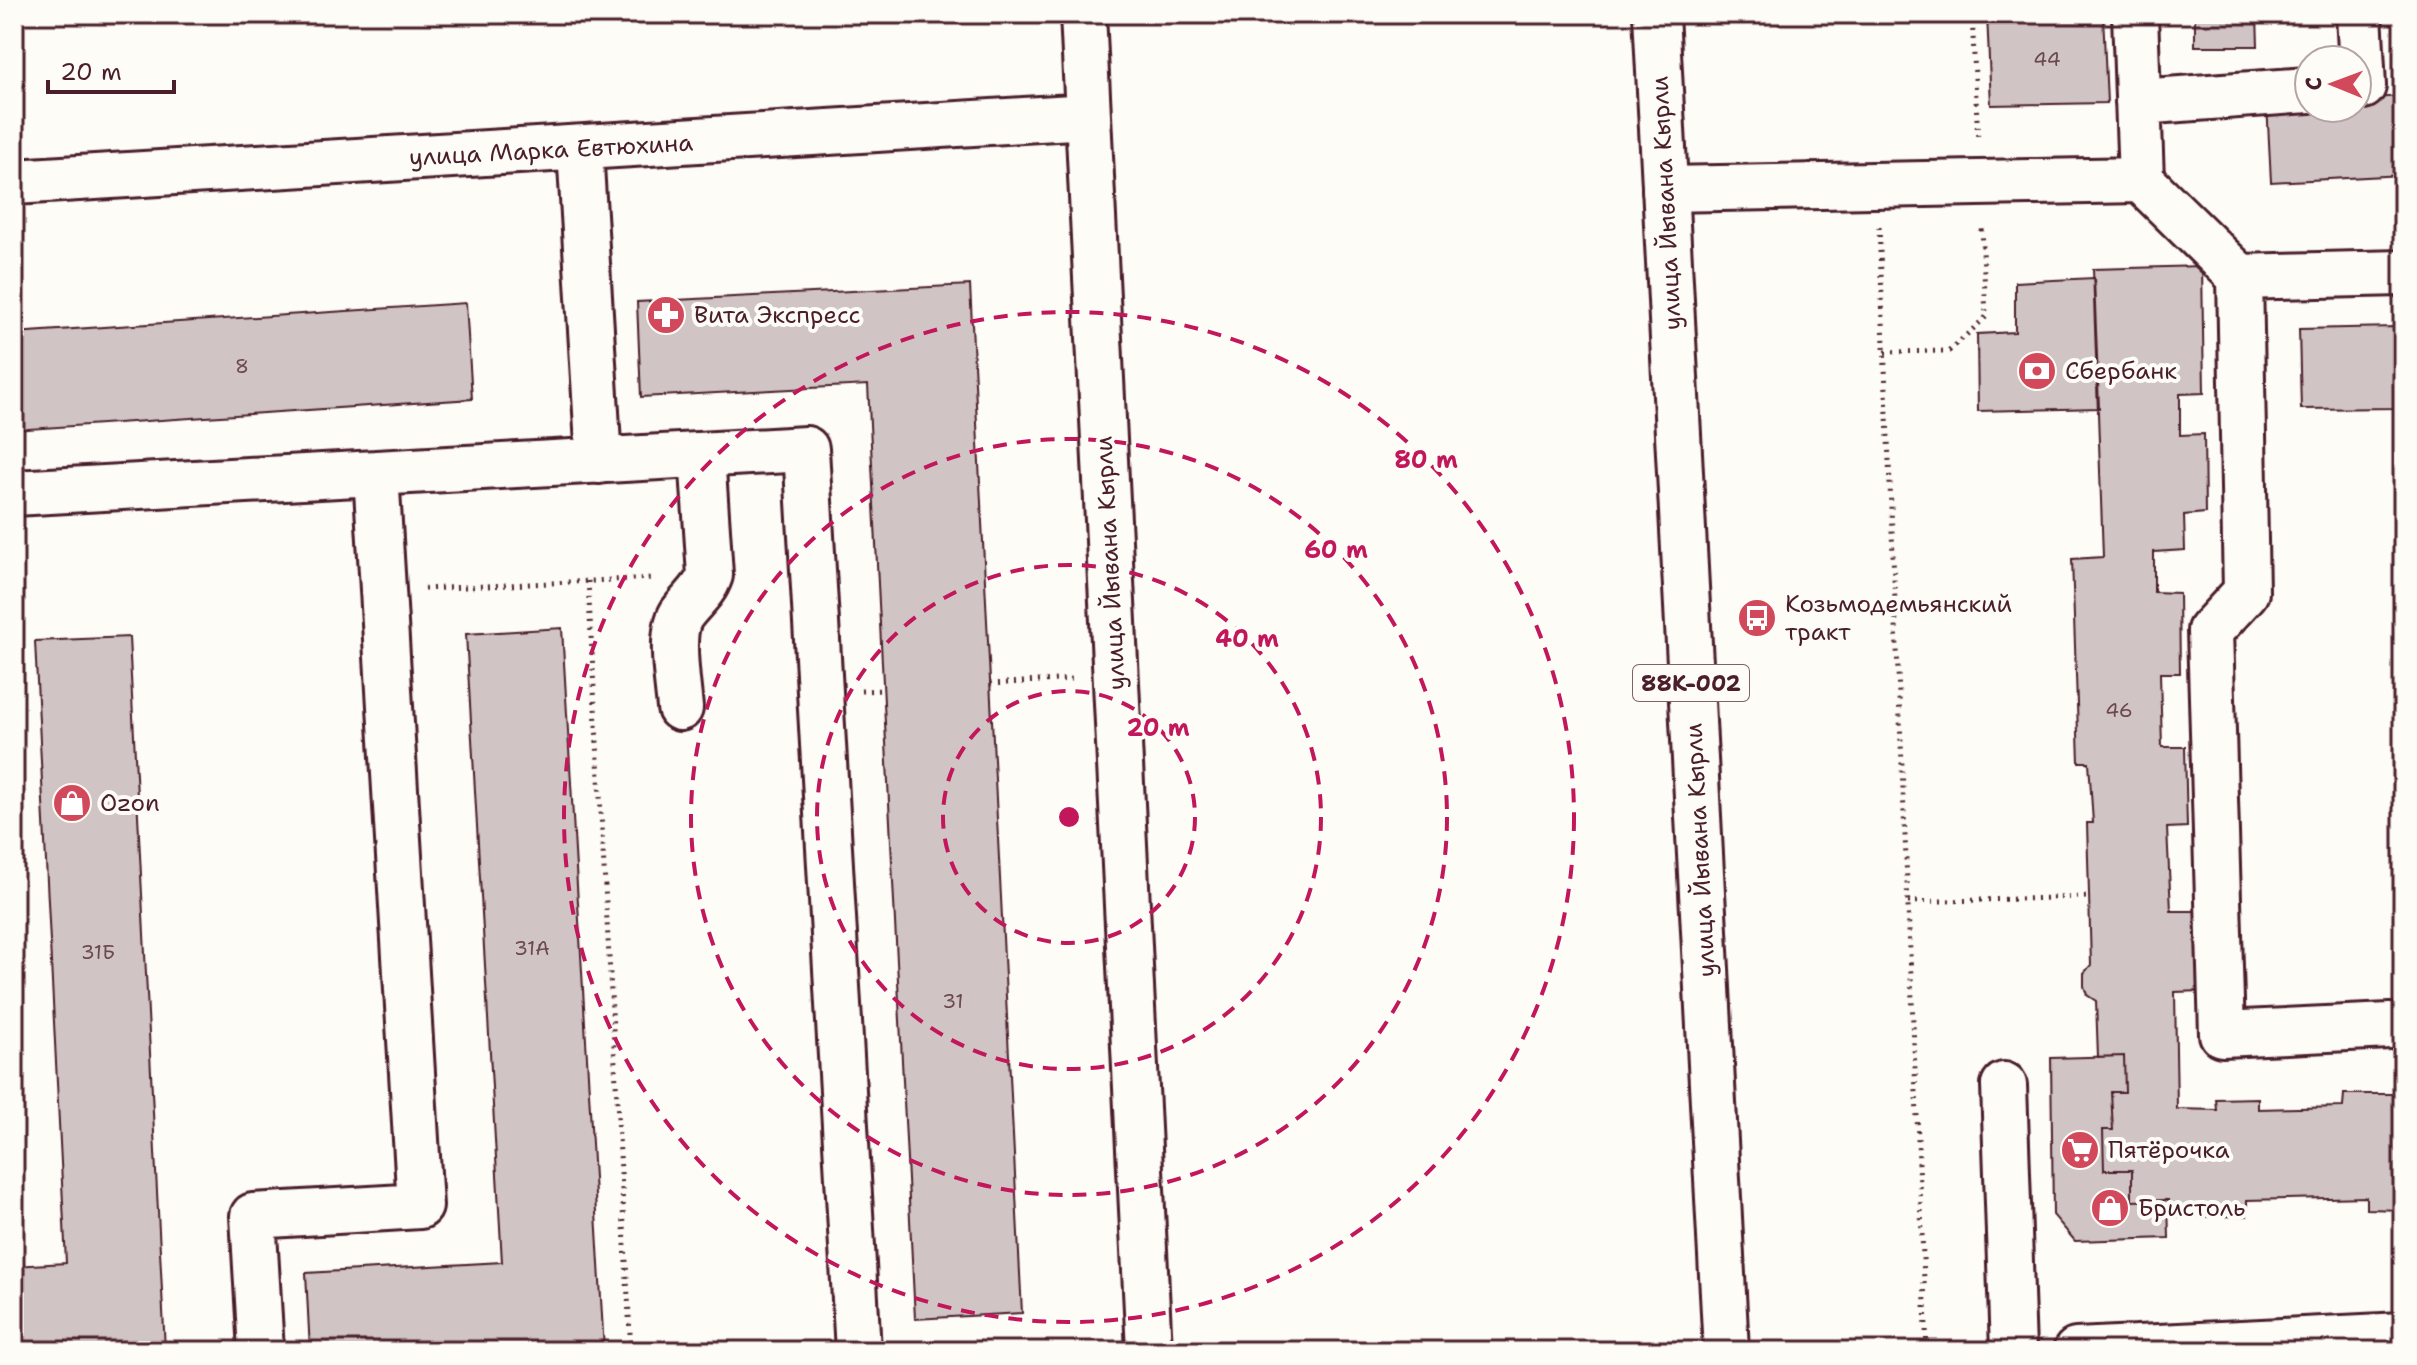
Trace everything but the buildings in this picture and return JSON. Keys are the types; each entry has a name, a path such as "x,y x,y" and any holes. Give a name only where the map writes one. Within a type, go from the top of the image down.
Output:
{"street":[{"name":"улица Йывана Кырли","path":"1083,14 1149,1351"},
{"name":"улица Йывана Кырли","path":"1656,14 1726,1351"},
{"path":"2135,14 2141,180 2240,277 2246,592 2210,631 2222,1034 2390,1026"},
{"path":"2359,14 2361,44"},
{"path":"2138,102 2293,91"},
{"name":"улица Марка Евтюхина","path":"14,182 1088,116"},
{"path":"580,149 599,461"},
{"path":"1665,189 2141,180"},
{"path":"2240,277 2403,273"},
{"path":"14,493 806,449 858,1351"},
{"path":"680,708 675,631 679,619 706,587 710,575 702,455"},
{"path":"261,1351 253,1216 420,1206 376,473"},
{"path":"2004,1085 2013,1351"},
{"path":"2076,1351 2403,1335"}],"path":[{"path":"1878,186 1927,1351"},
{"path":"383,591 710,575"},
{"path":"588,581 631,1351"},
{"path":"990,684 1115,677"},
{"path":"1908,902 2089,897"}],"place":[{"name":"Вита Экспресс","path":"666,315"},
{"name":"Сбербанк","path":"2037,371"},
{"name":"Козьмодемьянский тракт","path":"1757,618"},
{"name":"Ozon","path":"72,803"},
{"name":"Пятёрочка","path":"2080,1150"},
{"name":"Бристоль","path":"2110,1208"}]}
